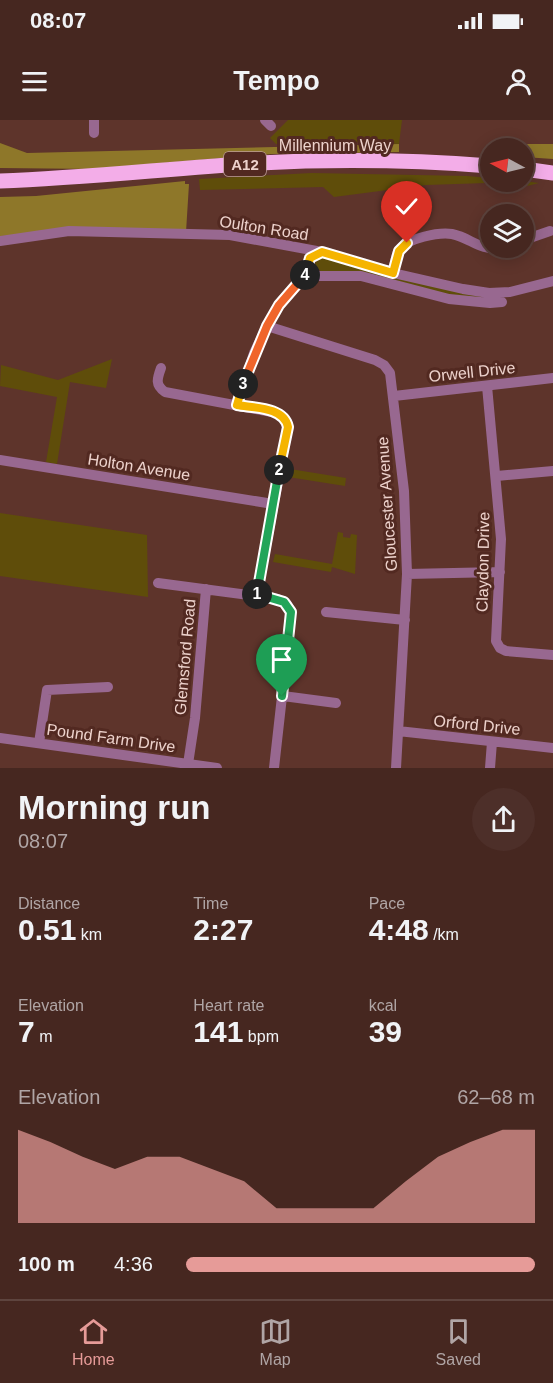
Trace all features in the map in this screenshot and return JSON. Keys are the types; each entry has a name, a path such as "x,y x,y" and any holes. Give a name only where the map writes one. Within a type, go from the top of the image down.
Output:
{"highway":[{"name":"Millennium Way","path":"0,181 114,176 269,163 368,162 480,166"},
{"path":"534,170 553,173"}],"street":[{"path":"94,120 94,133"},
{"name":"Oulton Road","path":"0,241 69,231 230,236 322,252 393,273 489,293 510,292 553,281"},
{"path":"534,237 550,231"},
{"path":"393,273 399,251 405,245 434,234 453,234 480,246"},
{"path":"237,405 254,353 267,326 279,305 305,276 310,258 322,252"},
{"path":"305,276 361,276 449,298 490,303 502,302"},
{"name":"Gloucester Avenue","path":"267,326 375,360 384,365 390,373 405,510 407,574 396,768"},
{"path":"161,368 157,379 165,392 277,413 287,422 288,427 257,595"},
{"name":"Orwell Drive","path":"394,396 553,378"},
{"name":"Claydon Drive","path":"487,386 501,539 496,641 500,648 506,651 553,655"},
{"name":"Holton Avenue","path":"0,460 273,504"},
{"path":"497,476 553,471"},
{"path":"407,574 500,572"},
{"path":"158,583 257,595 278,599 287,604 291,612 273,768"},
{"name":"Glemsford Road","path":"188,764 195,718 206,589"},
{"path":"326,612 405,620"},
{"path":"39,742 47,690 108,687"},
{"path":"282,696 336,703"},
{"name":"Orford Drive","path":"399,731 553,748"},
{"name":"Pound Farm Drive","path":"0,738 217,768"},
{"path":"490,768 492,742"}],"shaded area":[{"path":"288,120 402,120 399,144 371,142 276,144 270,138"},
{"path":"0,143 27,153 399,144 399,152 272,154 94,169 0,168"},
{"path":"534,144 553,144 553,159 534,158"},
{"path":"312,173 467,176 480,177 480,183 426,185 334,197 323,187 200,190 199,179"},
{"path":"185,181 185,184 189,184 186,232 0,236 0,197 36,196"},
{"path":"322,257 502,296 473,298 322,272 315,263"},
{"path":"112,359 106,388 70,382 57,464 46,462 57,397 0,386 1,365 58,380"},
{"path":"290,469 346,478 345,486 288,477"},
{"path":"0,513 147,535 148,597 0,576"},
{"path":"338,532 343,533 343,537 350,538 351,534 357,535 355,574 332,567 331,572 273,562 275,554 332,564"}],"route":[{"path":"282,696 291,612 287,604 278,599 257,595 288,427 287,422 277,413 237,405 240,392 254,353 267,326 279,305 305,276 310,258 322,252 393,273 399,251 407,243"}]}
